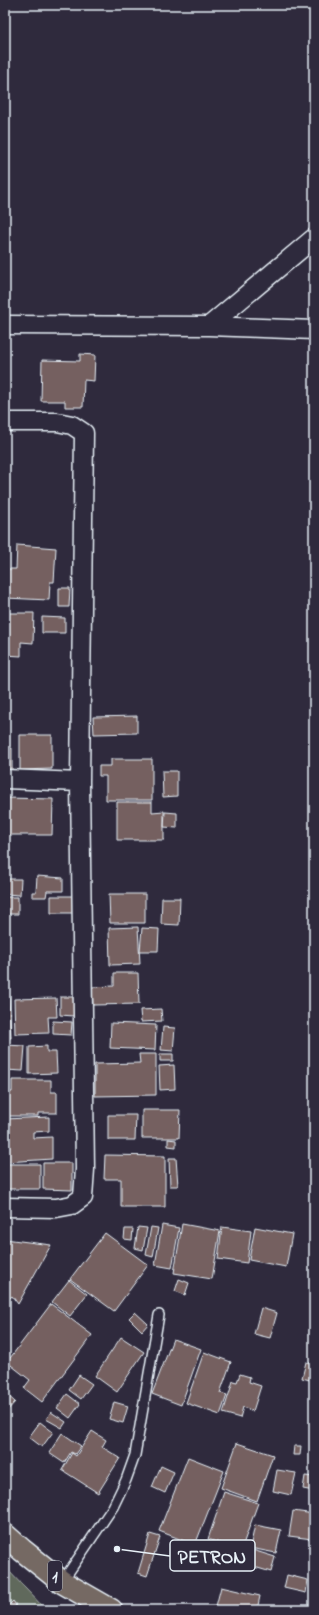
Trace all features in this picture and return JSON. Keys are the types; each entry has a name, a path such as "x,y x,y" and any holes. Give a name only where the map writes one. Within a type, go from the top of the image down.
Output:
{"main road":[{"name":"1","path":"5,1535 62,1582 112,1610"},
{"path":"62,1582 85,1610"}],"street":[{"path":"209,326 314,238"},
{"path":"5,325 209,326 314,330"},
{"path":"5,422 57,422 72,425 84,433 80,782 85,1169 83,1197 72,1205 56,1208 5,1207"},
{"path":"5,780 80,782"}],"lane":[{"path":"62,1582 113,1507 126,1480 135,1455 159,1315"}],"green space":[{"path":"5,1567 46,1610 5,1610"}],"building":[{"path":"80,354 95,355 94,381 84,380 83,407 65,407 65,401 41,401 42,360 80,361"},
{"path":"17,545 56,548 54,582 50,582 49,600 5,598 5,569 16,569"},
{"path":"59,588 70,588 69,607 59,607"},
{"path":"5,613 34,613 33,643 21,642 21,656 5,655"},
{"path":"42,617 65,618 65,633 42,633"},
{"path":"137,716 137,733 94,734 93,717"},
{"path":"20,735 52,735 52,769 20,770"},
{"path":"5,748 12,748 12,773 5,773"},
{"path":"111,759 152,759 152,800 106,800 106,776 99,776 99,766 111,766"},
{"path":"162,771 177,771 177,796 163,797"},
{"path":"6,798 53,799 52,835 5,835"},
{"path":"117,802 152,802 152,812 164,811 164,840 117,840"},
{"path":"165,812 177,813 177,828 164,827"},
{"path":"37,876 63,878 63,891 47,891 46,897 32,897 32,892 36,892"},
{"path":"5,879 21,879 20,895 5,894"},
{"path":"109,894 145,894 145,923 110,923"},
{"path":"51,896 74,896 73,913 51,913"},
{"path":"5,897 18,897 18,914 5,914"},
{"path":"162,898 180,898 179,925 161,924"},
{"path":"138,927 140,964 110,965 109,928"},
{"path":"142,928 159,929 158,951 140,951"},
{"path":"114,973 138,973 139,1004 93,1005 92,987 114,986"},
{"path":"5,997 9,997 11,1038 5,1038"},
{"path":"60,997 74,997 74,1016 60,1015"},
{"path":"56,998 57,1017 48,1017 49,1033 15,1034 14,999"},
{"path":"161,1009 162,1021 141,1022 140,1010"},
{"path":"53,1021 72,1022 71,1035 53,1034"},
{"path":"111,1023 156,1025 155,1050 110,1048"},
{"path":"163,1027 175,1028 173,1051 161,1050"},
{"path":"5,1045 25,1046 23,1071 5,1070"},
{"path":"47,1046 47,1052 56,1052 57,1073 29,1074 29,1047"},
{"path":"139,1054 156,1054 156,1095 95,1096 95,1064 140,1063"},
{"path":"160,1054 173,1054 173,1061 160,1061"},
{"path":"174,1065 175,1089 160,1090 159,1066"},
{"path":"12,1080 51,1080 51,1092 57,1092 57,1113 38,1113 38,1116 7,1116 6,1092 12,1092"},
{"path":"142,1110 180,1110 179,1138 142,1138"},
{"path":"108,1115 136,1115 135,1140 108,1140"},
{"path":"49,1117 49,1131 33,1132 33,1138 52,1137 52,1159 5,1162 5,1119"},
{"path":"168,1139 176,1140 176,1147 168,1146"},
{"path":"105,1155 165,1156 165,1207 121,1207 121,1179 104,1179"},
{"path":"169,1158 176,1158 178,1186 170,1186"},
{"path":"43,1163 72,1163 72,1190 43,1189"},
{"path":"5,1164 40,1164 40,1189 5,1189"},
{"path":"182,1224 220,1231 212,1279 174,1273"},
{"path":"162,1225 179,1228 172,1268 155,1265"},
{"path":"138,1227 147,1228 143,1250 135,1248"},
{"path":"151,1227 158,1228 153,1257 146,1255"},
{"path":"222,1227 251,1231 247,1263 218,1259"},
{"path":"255,1227 292,1234 286,1267 249,1260"},
{"path":"125,1229 133,1229 132,1240 124,1239"},
{"path":"105,1233 148,1265 114,1311 70,1279"},
{"path":"5,1239 51,1245 18,1304 12,1296 5,1302"},
{"path":"179,1279 189,1283 185,1295 175,1291"},
{"path":"69,1280 87,1294 70,1316 52,1302"},
{"path":"51,1304 92,1335 42,1402 24,1388 30,1380 7,1362"},
{"path":"261,1308 277,1313 270,1338 254,1334"},
{"path":"135,1312 148,1324 142,1331 129,1318"},
{"path":"121,1337 144,1352 117,1392 95,1376"},
{"path":"173,1339 201,1349 181,1405 152,1394"},
{"path":"204,1352 231,1362 220,1393 227,1395 220,1415 186,1403"},
{"path":"306,1362 314,1364 314,1381 302,1378"},
{"path":"240,1374 250,1377 249,1382 261,1386 253,1411 243,1407 240,1418 223,1413 233,1381 237,1382"},
{"path":"79,1375 92,1384 81,1399 69,1390"},
{"path":"5,1393 15,1402 5,1413"},
{"path":"67,1394 80,1404 70,1418 57,1408"},
{"path":"114,1402 128,1406 123,1423 109,1419"},
{"path":"51,1412 66,1422 62,1428 46,1419"},
{"path":"40,1422 53,1432 42,1447 29,1437"},
{"path":"92,1431 106,1440 102,1447 120,1458 98,1493 62,1470 72,1453 76,1456"},
{"path":"62,1433 81,1446 75,1454 71,1452 64,1463 49,1453"},
{"path":"237,1443 273,1455 257,1501 221,1488"},
{"path":"294,1446 301,1446 300,1455 293,1455"},
{"path":"188,1457 224,1471 195,1545 159,1531"},
{"path":"161,1466 174,1472 165,1493 152,1487"},
{"path":"277,1470 296,1473 291,1495 273,1491"},
{"path":"305,1476 314,1477 314,1491 303,1489"},
{"path":"224,1492 258,1503 241,1550 208,1539"},
{"path":"293,1511 314,1514 312,1539 289,1536"},
{"path":"255,1525 281,1530 276,1553 250,1548"},
{"path":"150,1534 160,1537 147,1576 138,1573"},
{"path":"246,1548 275,1557 271,1572 241,1563"},
{"path":"287,1575 308,1580 306,1593 284,1588"},
{"path":"221,1587 260,1596 257,1610 215,1610"},
{"path":"13,1601 16,1605 12,1610 8,1610 6,1608"}],"place":[{"name":"PETRON","path":"117,1549"}]}
